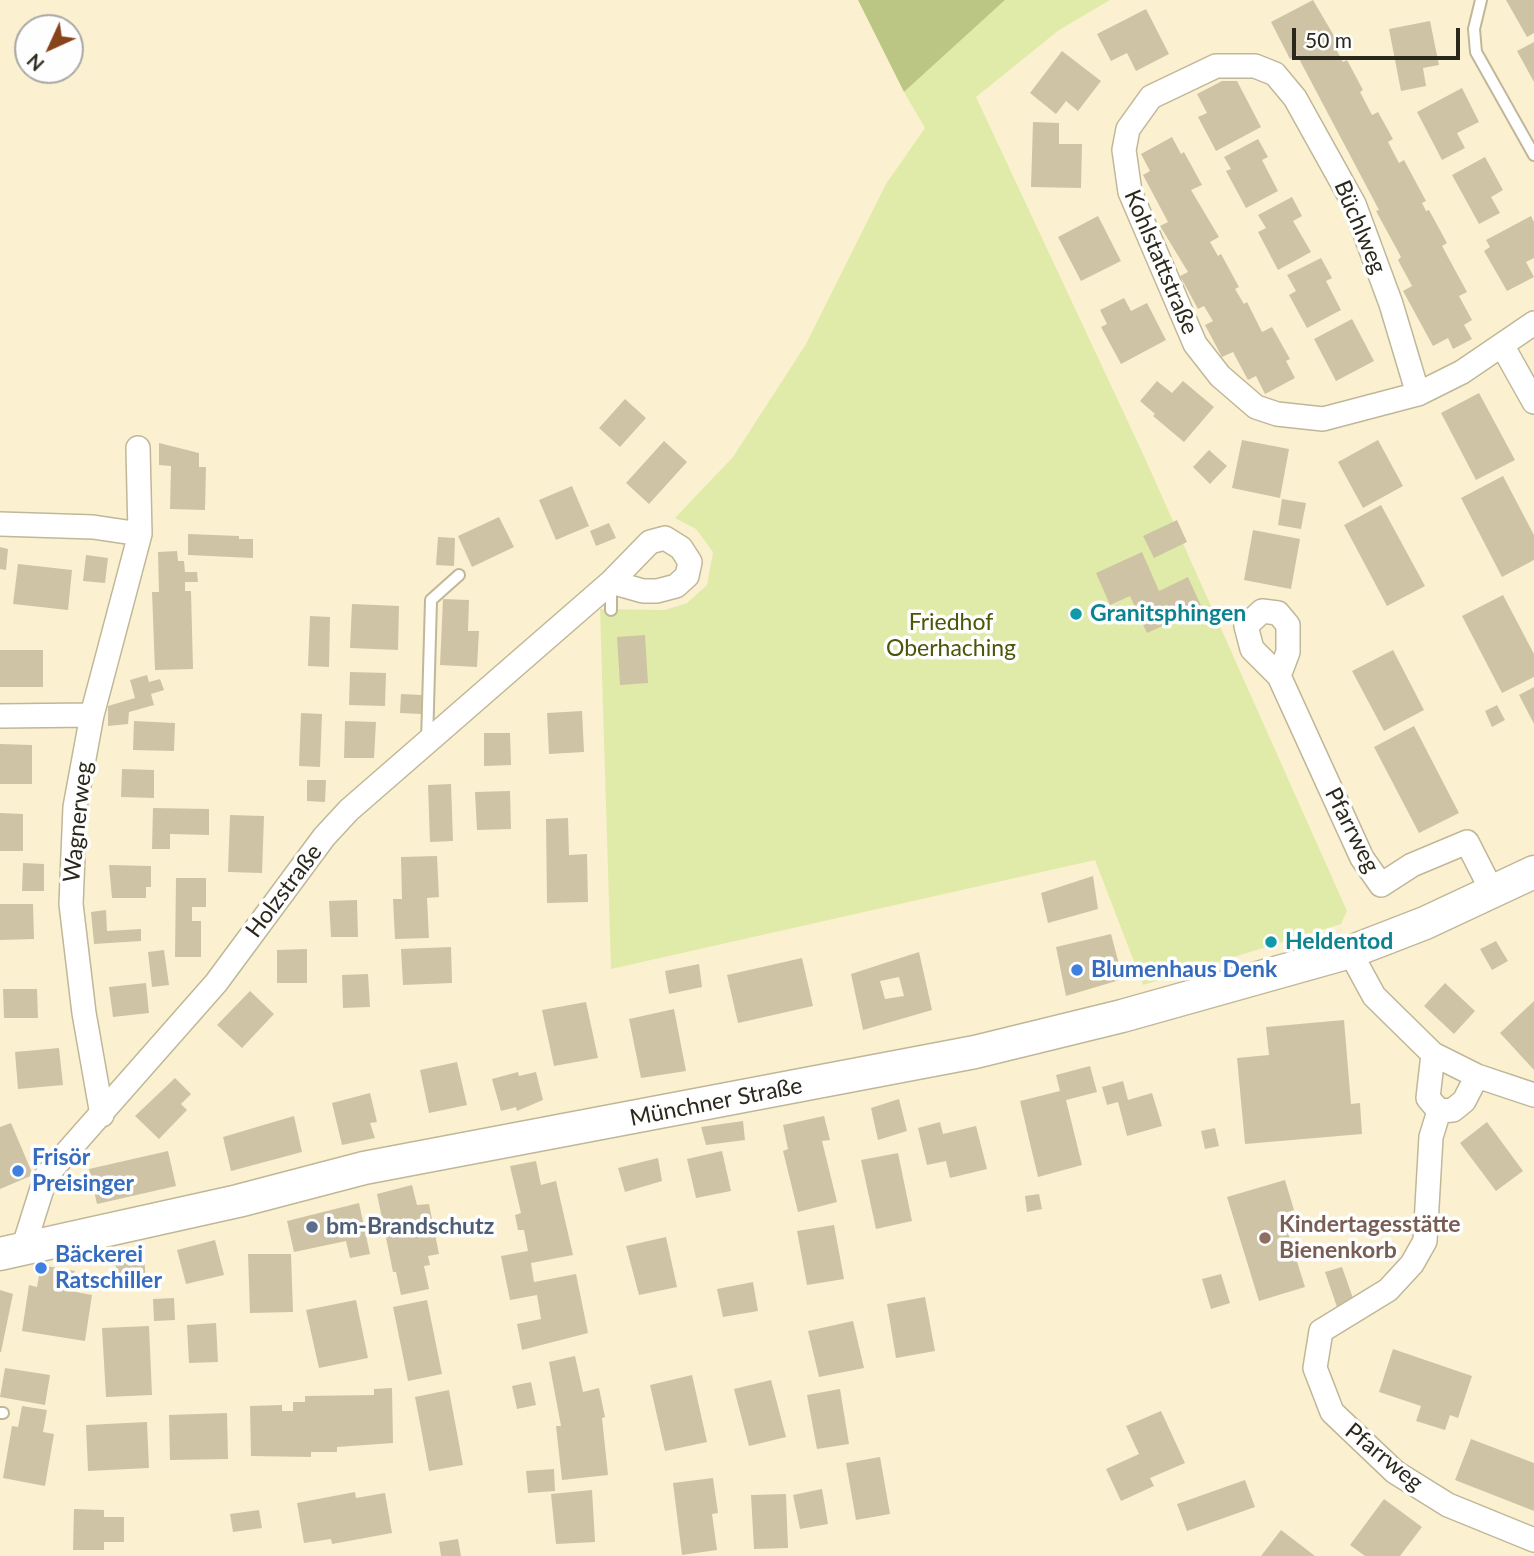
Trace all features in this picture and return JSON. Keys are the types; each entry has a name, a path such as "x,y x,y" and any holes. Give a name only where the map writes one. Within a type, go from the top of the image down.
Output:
{"main road":[{"name":"Münchner Straße","path":"11,1253 238,1201 364,1168 975,1052 1122,1016 1350,952 1425,923 1534,872"}],"street":[{"name":"Kohlstattstraße","path":"1275,74 1255,66 1216,66 1152,97 1128,129 1124,150 1130,192 1182,318 1195,344 1220,376 1244,399 1278,414 1323,419 1418,394 1462,372 1534,323"},
{"name":"Büchlweg","path":"1275,74 1295,98 1354,204 1391,304 1418,394"},
{"path":"1502,345 1534,402"},
{"name":"Wagnerweg","path":"102,1115 84,1013 71,904 75,807 92,715 140,534 138,449"},
{"path":"0,524 93,527 140,534"},
{"name":"Holzstraße","path":"11,1253 46,1177 216,983 324,837 349,810 611,582"},
{"name":"Pfarrweg","path":"1279,676 1362,858 1381,885 1412,865 1467,842 1492,891"},
{"path":"0,716 92,715"},
{"path":"1350,952 1374,996 1433,1054 1477,1076 1534,1095"},
{"name":"Pfarrweg","path":"1433,1054 1428,1098 1438,1111 1431,1137 1425,1241 1412,1264 1388,1290 1321,1331 1315,1368 1332,1412 1395,1472 1448,1505 1534,1540"},
{"path":"1438,1111 1452,1110 1464,1101 1477,1076"}],"lane":[{"path":"1481,0 1474,29 1476,52 1534,155"},
{"path":"426,743 431,600 459,575"},
{"path":"611,582 611,610"}],"green space":[{"path":"858,0 1005,0 904,92"},
{"name":"Friedhof Oberhaching","path":"1005,0 1110,0 1059,30 976,97 1144,456 1347,911 1341,924 1143,985 1095,860 611,969 600,609 665,610 687,603 707,585 713,552 696,529 675,518 733,457 806,344 886,184 925,128 904,92"}],"building":[{"path":"1313,0 1340,46 1336,49 1343,62 1347,60 1363,90 1360,92 1372,115 1378,112 1393,139 1388,142 1399,163 1404,160 1426,201 1422,203 1426,211 1429,210 1447,243 1442,246 1467,292 1459,296 1472,320 1464,325 1472,339 1453,349 1448,338 1433,346 1403,291 1412,286 1398,260 1401,257 1376,211 1379,210 1297,55 1290,59 1271,22"},
{"path":"1506,0 1534,0 1534,33 1527,37"},
{"path":"1146,9 1169,54 1136,71 1127,53 1111,61 1097,34"},
{"path":"1430,21 1439,65 1423,68 1426,86 1401,91 1389,29"},
{"path":"1534,42 1534,82 1517,51"},
{"path":"1062,51 1101,81 1078,111 1066,101 1056,114 1030,93"},
{"path":"1222,81 1237,81 1261,127 1216,151 1198,117 1207,113 1197,94"},
{"path":"1462,88 1479,122 1457,133 1465,148 1442,160 1417,112"},
{"path":"1033,122 1059,123 1059,144 1082,144 1081,188 1031,187"},
{"path":"1172,137 1181,154 1184,152 1202,185 1191,190 1219,237 1210,242 1218,256 1221,254 1239,287 1235,289 1244,304 1247,302 1262,332 1272,327 1290,359 1286,361 1295,378 1265,394 1256,376 1248,380 1233,352 1222,357 1205,325 1213,321 1204,306 1198,309 1180,276 1188,272 1160,226 1168,222 1143,175 1150,171 1141,154"},
{"path":"1258,139 1268,157 1262,160 1278,191 1246,208 1226,171 1231,169 1224,157"},
{"path":"1485,157 1503,190 1491,197 1500,213 1479,224 1452,175"},
{"path":"1292,197 1302,216 1293,221 1311,252 1278,270 1258,232 1266,228 1258,215"},
{"path":"1098,216 1121,261 1081,281 1058,237"},
{"path":"1531,216 1534,222 1534,258 1526,262 1534,277 1507,291 1484,251 1490,247 1486,240"},
{"path":"1321,258 1332,278 1326,281 1341,310 1307,328 1289,295 1296,291 1287,275"},
{"path":"1124,298 1131,311 1147,303 1166,340 1121,364 1101,327 1107,324 1100,310"},
{"path":"1352,319 1374,361 1336,381 1314,339"},
{"path":"1157,381 1172,393 1183,381 1214,407 1184,442 1153,416 1155,414 1140,401"},
{"path":"1479,393 1515,460 1476,480 1441,413"},
{"path":"625,399 646,418 620,447 599,428"},
{"path":"1242,440 1289,449 1280,498 1232,488"},
{"path":"1378,440 1403,486 1363,508 1338,462"},
{"path":"664,441 687,462 649,504 626,483"},
{"path":"159,443 199,453 199,467 206,467 205,510 170,509 171,466 159,465"},
{"path":"1209,450 1227,466 1210,484 1193,467"},
{"path":"1503,476 1534,535 1534,560 1502,577 1461,498"},
{"path":"572,486 589,526 556,540 539,500"},
{"path":"1282,499 1306,503 1301,529 1278,525"},
{"path":"1381,505 1425,586 1387,606 1344,525"},
{"path":"499,517 514,547 472,567 458,536"},
{"path":"1177,520 1187,542 1154,558 1143,536"},
{"path":"609,523 616,538 596,546 590,531"},
{"path":"1253,530 1300,539 1291,589 1244,580"},
{"path":"188,534 253,539 253,558 188,555"},
{"path":"438,537 455,538 454,566 436,565"},
{"path":"0,547 8,549 6,570 0,569"},
{"path":"177,551 178,561 184,561 185,572 197,572 198,582 185,582 185,591 191,591 193,669 155,670 152,592 159,592 158,552"},
{"path":"1142,552 1159,591 1188,577 1202,608 1147,633 1130,596 1110,605 1096,573"},
{"path":"86,555 108,558 105,583 83,581"},
{"path":"18,564 72,570 68,610 13,604"},
{"path":"1503,595 1534,654 1534,677 1502,693 1462,616"},
{"path":"443,599 469,600 468,631 479,631 477,667 440,665"},
{"path":"352,604 399,606 398,650 350,648"},
{"path":"310,616 330,617 329,667 308,666"},
{"path":"645,635 648,683 620,685 617,637"},
{"path":"0,650 43,650 43,687 0,687"},
{"path":"1393,650 1424,710 1384,731 1352,671"},
{"path":"350,672 386,673 385,706 349,705"},
{"path":"147,675 149,682 160,679 164,690 151,694 154,705 129,712 128,724 108,726 108,706 135,698 130,680"},
{"path":"1534,687 1534,724 1519,695"},
{"path":"401,694 422,695 421,714 400,713"},
{"path":"1497,705 1505,720 1492,727 1485,711"},
{"path":"582,711 584,752 549,754 547,713"},
{"path":"301,713 322,714 320,767 299,766"},
{"path":"134,721 175,723 174,751 133,750"},
{"path":"345,721 376,722 374,758 344,758"},
{"path":"1414,726 1459,813 1419,833 1374,747"},
{"path":"484,733 510,733 511,765 484,766"},
{"path":"0,744 32,745 32,784 0,784"},
{"path":"122,769 154,770 154,798 121,797"},
{"path":"307,780 326,780 325,802 307,801"},
{"path":"451,784 453,841 430,842 428,785"},
{"path":"510,791 511,829 477,830 475,792"},
{"path":"153,808 209,809 209,835 170,834 170,849 152,849"},
{"path":"0,813 23,814 23,851 0,851"},
{"path":"230,815 264,816 262,873 228,872"},
{"path":"568,818 569,855 587,854 588,902 547,903 546,819"},
{"path":"437,856 439,897 427,898 429,938 395,939 393,899 402,899 401,857"},
{"path":"23,863 44,864 44,891 22,891"},
{"path":"109,865 151,866 151,887 146,887 146,898 112,898"},
{"path":"1093,876 1098,909 1048,923 1041,893"},
{"path":"176,878 206,878 206,907 192,907 192,921 201,921 201,957 175,957"},
{"path":"357,900 358,937 331,937 329,901"},
{"path":"0,904 33,904 34,939 0,940"},
{"path":"106,910 107,931 141,929 141,941 94,944 91,912"},
{"path":"1111,934 1123,979 1066,996 1056,947"},
{"path":"1496,941 1508,961 1492,970 1480,949"},
{"path":"451,947 452,983 403,985 401,949"},
{"path":"307,949 307,983 277,983 277,950"},
{"path":"164,950 169,985 152,987 148,952"},
{"path":"919,952 932,1010 863,1030 851,974","holes":["899,977 904,996 885,999 880,981"]},
{"path":"802,958 813,1006 738,1023 727,975"},
{"path":"699,964 702,987 669,994 665,971"},
{"path":"368,974 370,1007 343,1008 342,975"},
{"path":"146,983 149,1013 113,1017 109,987"},
{"path":"1445,983 1475,1011 1454,1034 1424,1006"},
{"path":"3,989 37,989 38,1018 4,1018"},
{"path":"250,991 274,1014 242,1048 217,1025"},
{"path":"1534,1001 1534,1070 1500,1033"},
{"path":"586,1002 598,1058 554,1066 542,1010"},
{"path":"674,1009 686,1071 641,1078 629,1019"},
{"path":"1344,1020 1351,1104 1360,1103 1362,1134 1245,1144 1237,1058 1269,1055 1266,1027"},
{"path":"59,1048 63,1085 18,1089 15,1052"},
{"path":"457,1062 467,1105 429,1113 420,1070"},
{"path":"1090,1066 1097,1092 1066,1100 1082,1165 1038,1177 1020,1101 1060,1091 1056,1075"},
{"path":"518,1072 519,1076 536,1072 543,1100 517,1111 516,1107 501,1111 492,1079"},
{"path":"175,1078 191,1094 181,1104 187,1110 159,1139 135,1116"},
{"path":"1123,1081 1128,1100 1152,1093 1162,1126 1127,1136 1118,1102 1107,1105 1102,1087"},
{"path":"370,1093 377,1122 370,1123 375,1138 342,1145 332,1103"},
{"path":"899,1099 907,1131 878,1140 871,1108"},
{"path":"294,1116 302,1152 231,1171 223,1137"},
{"path":"824,1116 830,1140 822,1141 837,1202 798,1212 783,1151 788,1149 783,1125"},
{"path":"743,1121 745,1140 706,1145 701,1127"},
{"path":"940,1122 943,1134 976,1126 987,1169 950,1178 946,1161 927,1165 918,1128"},
{"path":"1487,1122 1523,1171 1496,1191 1460,1143"},
{"path":"11,1123 33,1175 0,1189 0,1127"},
{"path":"1215,1128 1219,1146 1205,1149 1201,1131"},
{"path":"168,1151 176,1186 97,1204 89,1169"},
{"path":"722,1151 731,1191 696,1198 687,1159"},
{"path":"898,1153 912,1221 876,1229 861,1160"},
{"path":"658,1158 662,1181 625,1192 618,1168"},
{"path":"536,1161 541,1185 556,1181 573,1255 531,1263 534,1282 576,1274 588,1333 522,1350 517,1324 541,1319 537,1295 510,1300 501,1256 528,1251 524,1230 518,1230 515,1215 521,1213 510,1166"},
{"name":"Kindertagesstätte Bienenkorb","path":"1285,1180 1294,1210 1282,1214 1305,1287 1259,1301 1227,1197"},
{"path":"412,1185 417,1205 429,1204 439,1254 428,1256 430,1265 424,1266 429,1289 401,1295 396,1272 393,1272 377,1194"},
{"path":"1039,1194 1042,1209 1027,1212 1025,1196"},
{"path":"359,1203 370,1254 350,1258 346,1241 294,1252 287,1221"},
{"path":"834,1225 844,1279 807,1285 797,1231"},
{"path":"666,1237 677,1287 639,1295 626,1246"},
{"path":"215,1240 224,1275 186,1284 177,1250"},
{"path":"248,1254 291,1254 293,1312 250,1313"},
{"path":"144,1256 146,1282 117,1284 115,1258"},
{"path":"41,1265 75,1271 71,1291 92,1295 85,1341 22,1331 29,1285 37,1287"},
{"path":"1342,1267 1355,1304 1338,1310 1325,1272"},
{"path":"1221,1274 1230,1303 1211,1309 1202,1279"},
{"path":"753,1282 758,1311 723,1317 717,1289"},
{"path":"0,1290 13,1294 1,1352 0,1352"},
{"path":"925,1297 935,1351 896,1358 887,1304"},
{"path":"174,1298 175,1320 154,1321 153,1299"},
{"path":"356,1300 368,1358 319,1368 306,1310"},
{"path":"427,1300 442,1374 408,1381 393,1307"},
{"path":"853,1321 864,1368 819,1377 808,1331"},
{"path":"216,1323 218,1362 189,1363 187,1325"},
{"path":"149,1326 152,1395 106,1397 102,1328"},
{"path":"1393,1349 1472,1376 1458,1418 1450,1415 1445,1430 1416,1421 1421,1406 1379,1392"},
{"path":"575,1356 583,1392 599,1388 605,1417 602,1418 608,1475 562,1480 556,1426 561,1426 549,1362"},
{"path":"5,1368 50,1375 45,1405 0,1397"},
{"path":"692,1375 707,1442 665,1451 650,1385"},
{"path":"771,1380 786,1437 749,1446 734,1389"},
{"path":"531,1382 536,1405 517,1409 512,1386"},
{"path":"392,1388 393,1443 337,1447 337,1452 311,1452 311,1457 251,1456 250,1406 282,1405 282,1411 293,1411 293,1402 305,1402 305,1396 374,1395 374,1389"},
{"path":"840,1389 849,1444 817,1449 807,1395"},
{"path":"449,1390 463,1465 429,1471 415,1397"},
{"path":"22,1406 47,1410 43,1432 54,1434 45,1486 3,1478 12,1426 18,1427"},
{"path":"1161,1411 1185,1463 1150,1478 1154,1486 1121,1501 1106,1469 1139,1454 1126,1426"},
{"path":"227,1413 228,1459 170,1460 169,1415"},
{"path":"147,1422 149,1468 88,1471 86,1425"},
{"path":"1471,1439 1534,1463 1534,1511 1455,1480"},
{"path":"880,1457 890,1514 856,1520 846,1463"},
{"path":"554,1469 555,1491 528,1493 526,1471"},
{"path":"713,1478 718,1513 712,1514 717,1550 682,1555 673,1483"},
{"path":"1245,1480 1255,1507 1187,1531 1177,1504"},
{"path":"822,1489 828,1524 800,1529 793,1495"},
{"path":"592,1490 595,1542 556,1544 551,1494"},
{"path":"355,1492 356,1498 385,1493 392,1533 332,1544 331,1539 304,1543 297,1503"},
{"path":"786,1494 788,1548 754,1549 751,1495"},
{"path":"1384,1499 1422,1527 1400,1556 1365,1556 1350,1545"},
{"path":"74,1509 104,1510 104,1517 124,1517 124,1542 104,1542 104,1550 73,1550"},
{"path":"259,1510 262,1528 233,1532 230,1514"},
{"path":"1281,1530 1315,1556 1261,1556"},
{"path":"458,1539 461,1556 441,1556 439,1542"}],"place":[{"name":"Granitsphingen","path":"1076,614"},
{"name":"Heldentod","path":"1271,942"},
{"name":"Blumenhaus Denk","path":"1077,970"},
{"name":"Frisör Preisinger","path":"18,1171"},
{"name":"bm-Brandschutz","path":"312,1227"},
{"name":"Kindertagesstätte Bienenkorb","path":"1265,1238"},
{"name":"Bäckerei Ratschiller","path":"41,1268"}]}
